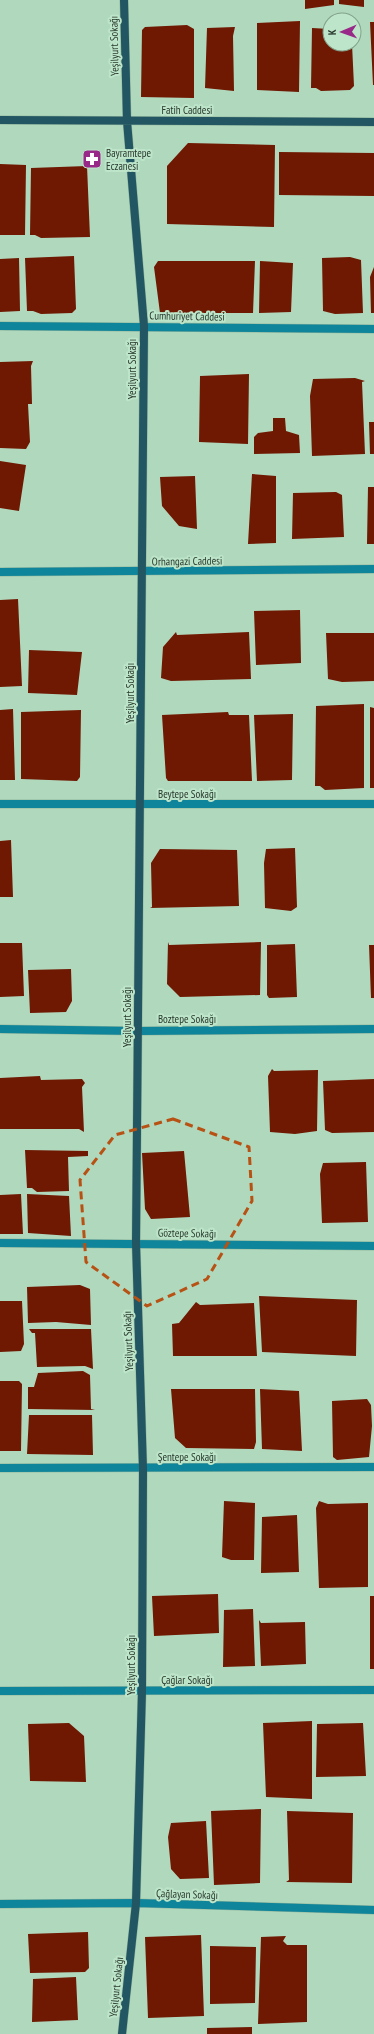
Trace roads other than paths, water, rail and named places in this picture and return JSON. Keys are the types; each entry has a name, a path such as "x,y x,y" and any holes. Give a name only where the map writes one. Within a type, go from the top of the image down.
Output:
{"main road":[{"name":"Yeşilyurt Sokağı","path":"122,2034 136,1903 142,1691 142,1469 136,1243 144,326 127,121 124,0"},
{"name":"Fatih Caddesi","path":"0,120 374,122"}],"street":[{"name":"Cumhuriyet Caddesi","path":"0,326 374,329"},
{"name":"Orhangazi Caddesi","path":"0,572 374,569"},
{"name":"Beytepe Sokağı","path":"0,804 374,804"},
{"name":"Boztepe Sokağı","path":"0,1029 138,1031 374,1029"},
{"name":"Göztepe Sokağı","path":"0,1243 374,1246"},
{"name":"Şentepe Sokağı","path":"0,1468 142,1469 374,1467"},
{"name":"Çağlar Sokağı","path":"0,1691 374,1690"},
{"name":"Çağlayan Sokağı","path":"0,1904 136,1903 374,1910"}],"place":[{"name":"Bayramtepe Eczanesi","path":"92,159"}]}
